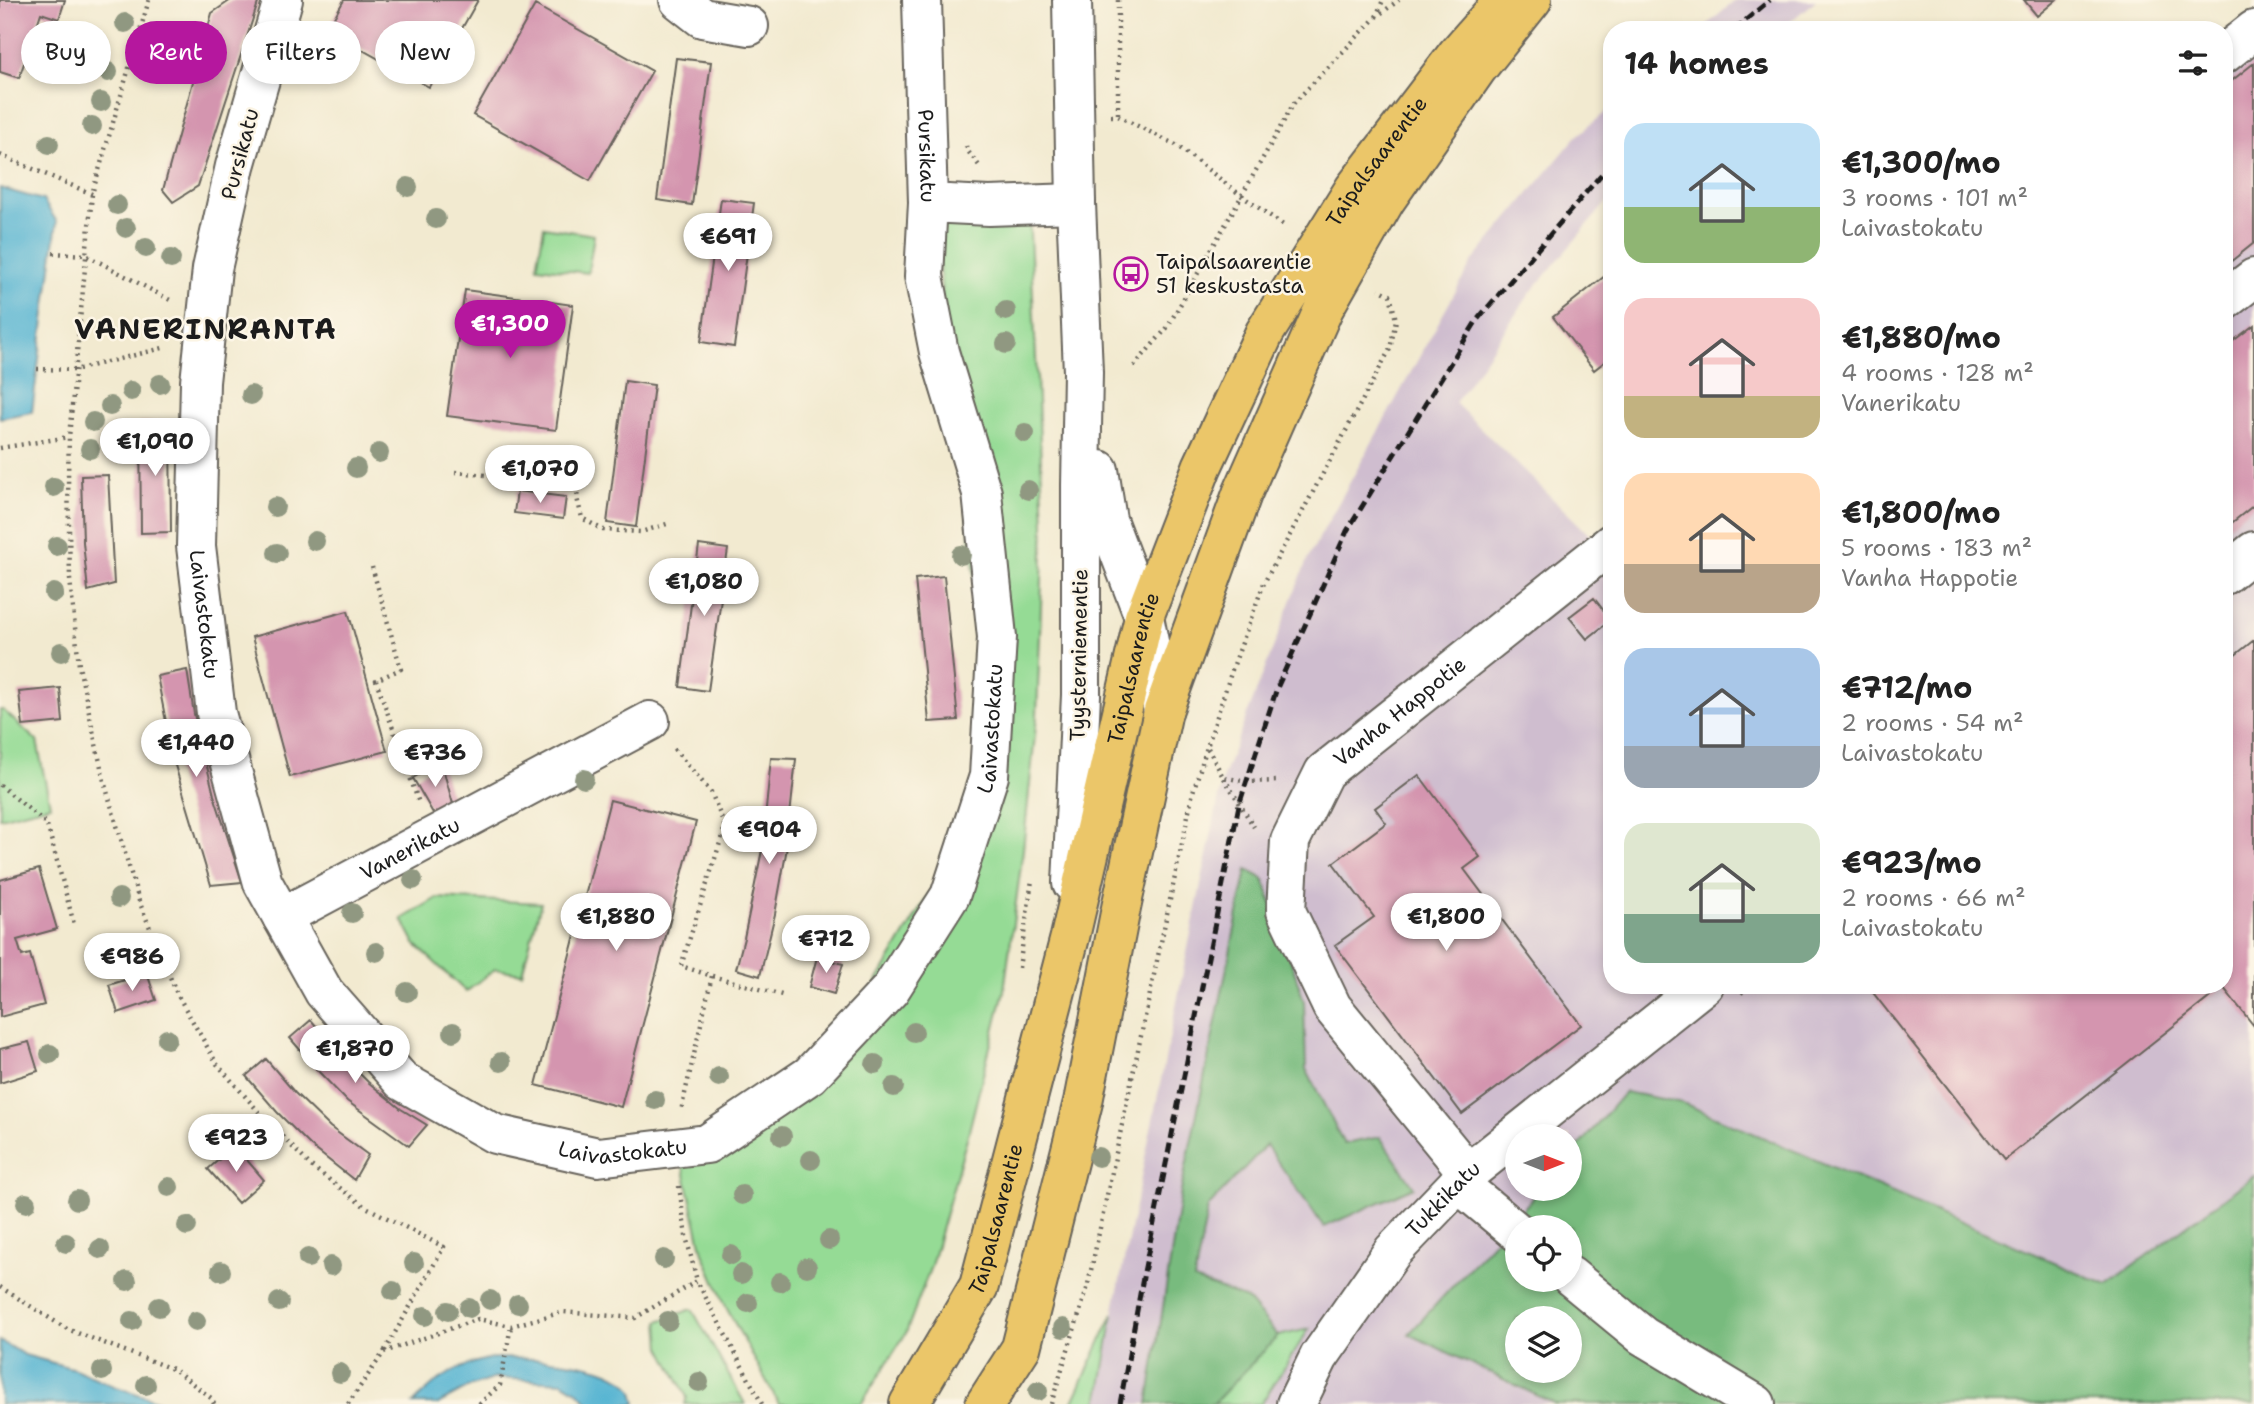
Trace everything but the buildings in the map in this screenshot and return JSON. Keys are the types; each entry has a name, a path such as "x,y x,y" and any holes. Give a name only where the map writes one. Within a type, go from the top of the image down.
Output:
{"main road":[{"name":"Taipalsaarentie","path":"909,1404 979,1286 1070,937 1144,617 1202,467 1265,332 1354,189 1457,54 1504,0"},
{"name":"Taipalsaarentie","path":"985,1404 1021,1349 1083,1102 1163,711 1242,494 1324,307 1385,201 1477,69 1532,0"}],"street":[{"name":"Pursikatu","path":"212,269 235,166 283,0"},
{"path":"679,0 702,18 749,26"},
{"name":"Pursikatu","path":"922,0 928,203 989,206 1076,203"},
{"name":"Tyysterniementie","path":"1070,937 1081,695 1083,372 1072,0"},
{"path":"2233,47 2254,30"},
{"name":"Laivastokatu","path":"212,269 200,382 196,546 216,713 263,883 324,992 402,1081 495,1134 598,1157 678,1134 707,1144 810,1075 890,990 950,896 989,776 997,637 982,493 939,352 924,276 928,203"},
{"path":"2233,294 2254,278"},
{"name":"Tyysterniementie","path":"1083,372 1107,520 1144,617 1163,711"},
{"name":"Vanha Happotie","path":"1505,1220 1463,1178 1332,1007 1286,911 1290,842 1324,772 1603,550"},
{"path":"2233,568 2254,551"},
{"name":"Vanerikatu","path":"282,917 650,720"},
{"name":"Tukkikatu","path":"1296,1404 1319,1357 1393,1251 1463,1178 1693,994"},
{"path":"1582,1286 1643,1336 1756,1404"}],"path":[{"path":"149,0 92,194 69,437 70,579 79,666 104,781 139,901 177,994 217,1064 311,1166 364,1206 443,1247 384,1352 348,1404"},
{"path":"1118,0 1118,116 1176,145 1242,197 1296,234"},
{"path":"1376,17 1383,0"},
{"path":"1134,366 1167,328 1294,103 1376,17 1399,0"},
{"path":"965,139 967,150 984,172"},
{"path":"0,155 92,194"},
{"path":"37,369 75,370 173,345 206,329 178,304 86,256 53,253"},
{"path":"1051,1404 1087,1289 1193,792 1207,747 1264,583 1390,349 1396,320 1390,295 1368,283"},
{"path":"0,448 69,437"},
{"path":"455,472 516,478 579,478 577,498 582,518 603,530 641,533 667,524"},
{"path":"372,567 401,669 376,680 430,837"},
{"path":"650,720 711,792 725,827 681,966 782,995"},
{"path":"1207,747 1223,777 1247,782 1320,779"},
{"path":"0,785 47,824 74,924"},
{"path":"1018,978 1032,875"},
{"path":"712,976 678,1134 677,1169 686,1236 697,1281 762,1404"},
{"path":"384,1352 478,1319 512,1326 563,1312 635,1318 697,1281"},
{"path":"0,1287 66,1329 175,1370 211,1398 214,1404"},
{"path":"480,1404 500,1385 512,1326"}],"shaded area":[{"path":"1736,0 1816,0 1791,21 1712,21"},
{"path":"2254,30 2254,1404 1098,1404 1113,1314 1223,777 1308,558 1472,262 1576,137 1603,114 1603,207 1531,292 1455,403 1603,548 1603,994 2233,994 2233,47"}],"green space":[{"path":"934,209 1029,213 1044,524 1037,716 1023,850 1004,991 931,1266 906,1333 861,1404 779,1404 727,1309 703,1253 681,1157 820,1077 999,776 947,350"},
{"path":"544,227 594,235 588,273 537,267"},
{"path":"0,710 37,741 50,805 0,818"},
{"path":"1247,870 1264,879 1304,1001 1306,1069 1344,1144 1380,1137 1414,1187 1324,1227 1266,1145 1208,1207 1194,1280 1247,1299 1278,1336 1213,1404 1148,1404 1181,1191"},
{"path":"437,898 541,903 522,973 495,969 466,992 415,944 402,919"},
{"path":"1625,1092 1683,1103 2107,1285 2254,1176 2254,1404 1555,1404 1511,1383 1582,1383 1582,1306 1505,1306 1505,1380 1409,1334 1505,1229 1505,1292 1582,1292 1582,1215 1517,1215 1530,1201 1582,1201 1582,1142"},
{"path":"692,1309 745,1404 685,1404 687,1397 661,1347 659,1321"},
{"path":"1113,1314 1098,1404 1072,1404"},
{"path":"1309,1329 1261,1404 1213,1404 1278,1336"}],"water":[{"path":"0,188 43,200 57,222 32,412 0,418"},
{"path":"0,1341 25,1355 75,1369 167,1404 0,1404"},
{"path":"491,1358 566,1362 605,1371 620,1378 631,1388 636,1404 590,1404 577,1391 562,1382 495,1378 469,1387 438,1404 413,1404 448,1374"}],"railway":[{"path":"1745,21 1770,0"},
{"path":"1120,1404 1144,1272 1239,805 1277,688 1347,531 1477,320 1603,173"}],"place":[{"name":"Taipalsaarentie 51 keskustasta","path":"1131,274"}],"district":[{"name":"VANERINRANTA","path":"206,329"}]}
